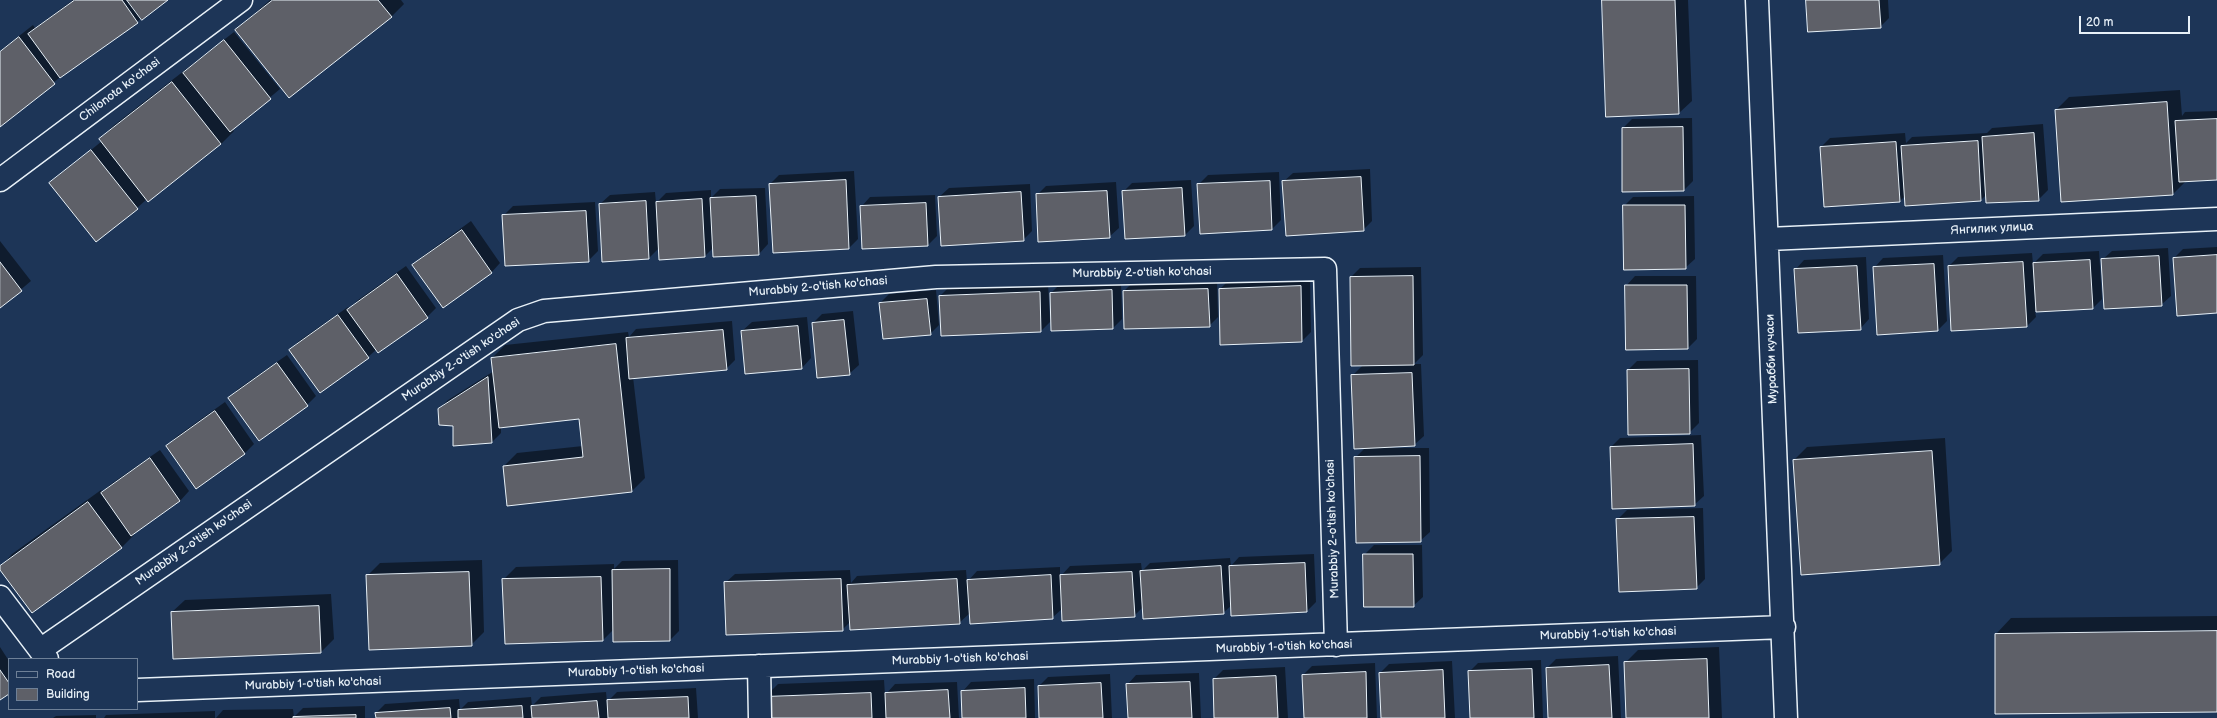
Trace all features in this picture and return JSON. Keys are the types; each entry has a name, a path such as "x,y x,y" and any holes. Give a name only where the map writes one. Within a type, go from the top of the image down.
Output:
{"street":[{"name":"Chilonota ko'chasi","path":"0,180 241,0"},
{"name":"Мурабби кучаси","path":"1757,0 1784,627 1786,718"},
{"name":"Янгилик улица","path":"1768,239 2217,219"},
{"name":"Murabbiy 2-o'tish ko'chasi","path":"43,654 518,320 530,315 544,311 936,277 1325,269 1336,645"},
{"path":"0,598 43,654"},
{"name":"Murabbiy 1-o'tish ko'chasi","path":"138,690 1784,627"},
{"path":"759,666 760,718"}],"building":[{"path":"75,0 122,0 138,23 60,78 28,34"},
{"path":"127,0 168,0 142,20"},
{"path":"273,0 378,0 392,17 289,98 235,30"},
{"path":"1602,0 1675,0 1679,114 1606,117"},
{"path":"1806,0 1879,0 1881,28 1808,32"},
{"path":"19,37 55,84 0,127 0,52"},
{"path":"224,40 271,99 230,132 183,73"},
{"path":"172,82 221,144 148,202 99,139"},
{"path":"2167,102 2173,195 2061,202 2055,110"},
{"path":"2217,119 2217,180 2179,182 2175,121"},
{"path":"1683,127 1684,191 1622,192 1622,128"},
{"path":"2034,133 2039,201 1986,203 1982,137"},
{"path":"1978,141 1981,201 1905,206 1901,146"},
{"path":"1896,142 1900,202 1824,207 1820,147"},
{"path":"91,150 138,209 96,242 49,183"},
{"path":"1361,177 1364,231 1286,236 1282,181"},
{"path":"846,180 849,249 773,253 769,184"},
{"path":"1270,181 1272,230 1200,234 1197,184"},
{"path":"1182,188 1185,236 1125,239 1122,191"},
{"path":"1107,191 1110,238 1038,242 1036,194"},
{"path":"1021,192 1024,241 941,246 938,197"},
{"path":"756,196 759,255 713,257 710,198"},
{"path":"702,199 705,257 659,260 656,202"},
{"path":"646,201 649,259 602,262 599,204"},
{"path":"926,203 928,246 862,249 860,206"},
{"path":"1623,205 1685,205 1686,269 1624,270"},
{"path":"586,211 589,262 505,266 502,215"},
{"path":"462,230 492,273 443,308 412,265"},
{"path":"2217,255 2217,313 2177,316 2173,258"},
{"path":"2159,256 2162,306 2104,309 2101,259"},
{"path":"2090,260 2093,309 2036,312 2033,263"},
{"path":"0,262 22,291 0,308"},
{"path":"2023,262 2027,327 1951,331 1948,266"},
{"path":"1934,264 1938,331 1877,335 1873,267"},
{"path":"1857,266 1861,330 1798,333 1794,269"},
{"path":"397,274 428,318 378,353 347,310"},
{"path":"1413,276 1414,365 1351,366 1350,277"},
{"path":"1625,285 1687,285 1688,349 1626,350"},
{"path":"1301,286 1302,342 1220,345 1219,289"},
{"path":"1208,289 1210,327 1124,329 1123,291"},
{"path":"1112,290 1113,329 1051,331 1050,293"},
{"path":"1040,292 1041,332 941,336 939,296"},
{"path":"927,299 931,335 883,339 879,303"},
{"path":"338,315 369,358 320,393 289,350"},
{"path":"844,320 850,375 817,378 812,323"},
{"path":"798,326 802,369 745,374 741,331"},
{"path":"723,330 727,370 629,379 626,338"},
{"path":"616,344 632,492 507,506 503,466 583,457 579,419 499,428 491,358"},
{"path":"277,363 308,406 259,441 228,398"},
{"path":"1689,369 1690,434 1628,435 1627,370"},
{"path":"1412,373 1415,446 1354,449 1351,375"},
{"path":"488,377 492,443 453,446 453,426 439,425 438,409"},
{"path":"215,411 245,454 196,489 166,446"},
{"path":"1693,444 1695,506 1612,509 1610,447"},
{"path":"1932,451 1940,565 1801,575 1793,460"},
{"path":"1420,456 1421,542 1356,543 1354,457"},
{"path":"150,458 180,501 131,536 101,493"},
{"path":"88,502 122,548 32,613 0,570 0,566"},
{"path":"1694,517 1697,589 1619,592 1616,519"},
{"path":"1363,554 1413,554 1414,607 1364,607"},
{"path":"1305,563 1307,612 1231,616 1229,566"},
{"path":"1221,566 1224,614 1143,619 1140,571"},
{"path":"670,569 670,641 613,642 612,570"},
{"path":"469,572 472,646 369,650 366,575"},
{"path":"1132,572 1135,617 1062,621 1060,575"},
{"path":"1051,575 1053,619 970,624 967,580"},
{"path":"601,577 603,641 505,644 502,579"},
{"path":"841,579 843,631 726,635 724,582"},
{"path":"957,579 960,624 850,630 847,585"},
{"path":"319,606 321,653 173,659 171,612"},
{"path":"2217,631 2217,712 1995,714 1995,634"},
{"path":"1707,659 1709,718 1626,718 1624,662"},
{"path":"1609,665 1612,718 1548,718 1546,668"},
{"path":"1532,669 1534,718 1470,718 1468,671"},
{"path":"0,670 8,682 8,695 0,700"},
{"path":"1443,670 1445,718 1381,718 1379,673"},
{"path":"1366,672 1367,718 1304,718 1302,675"},
{"path":"1276,676 1278,718 1214,718 1213,679"},
{"path":"1190,682 1192,718 1128,718 1126,684"},
{"path":"1101,683 1103,718 1039,718 1038,686"},
{"path":"1025,688 1026,718 962,718 961,691"},
{"path":"948,690 950,718 886,718 885,693"},
{"path":"871,693 872,718 765,718 764,697"},
{"path":"688,697 689,718 608,718 607,700"},
{"path":"597,701 599,718 532,718 531,706"},
{"path":"522,706 523,718 458,718 458,710"},
{"path":"450,708 451,718 376,718 375,713"},
{"path":"356,715 356,718 293,718 293,717"}]}
